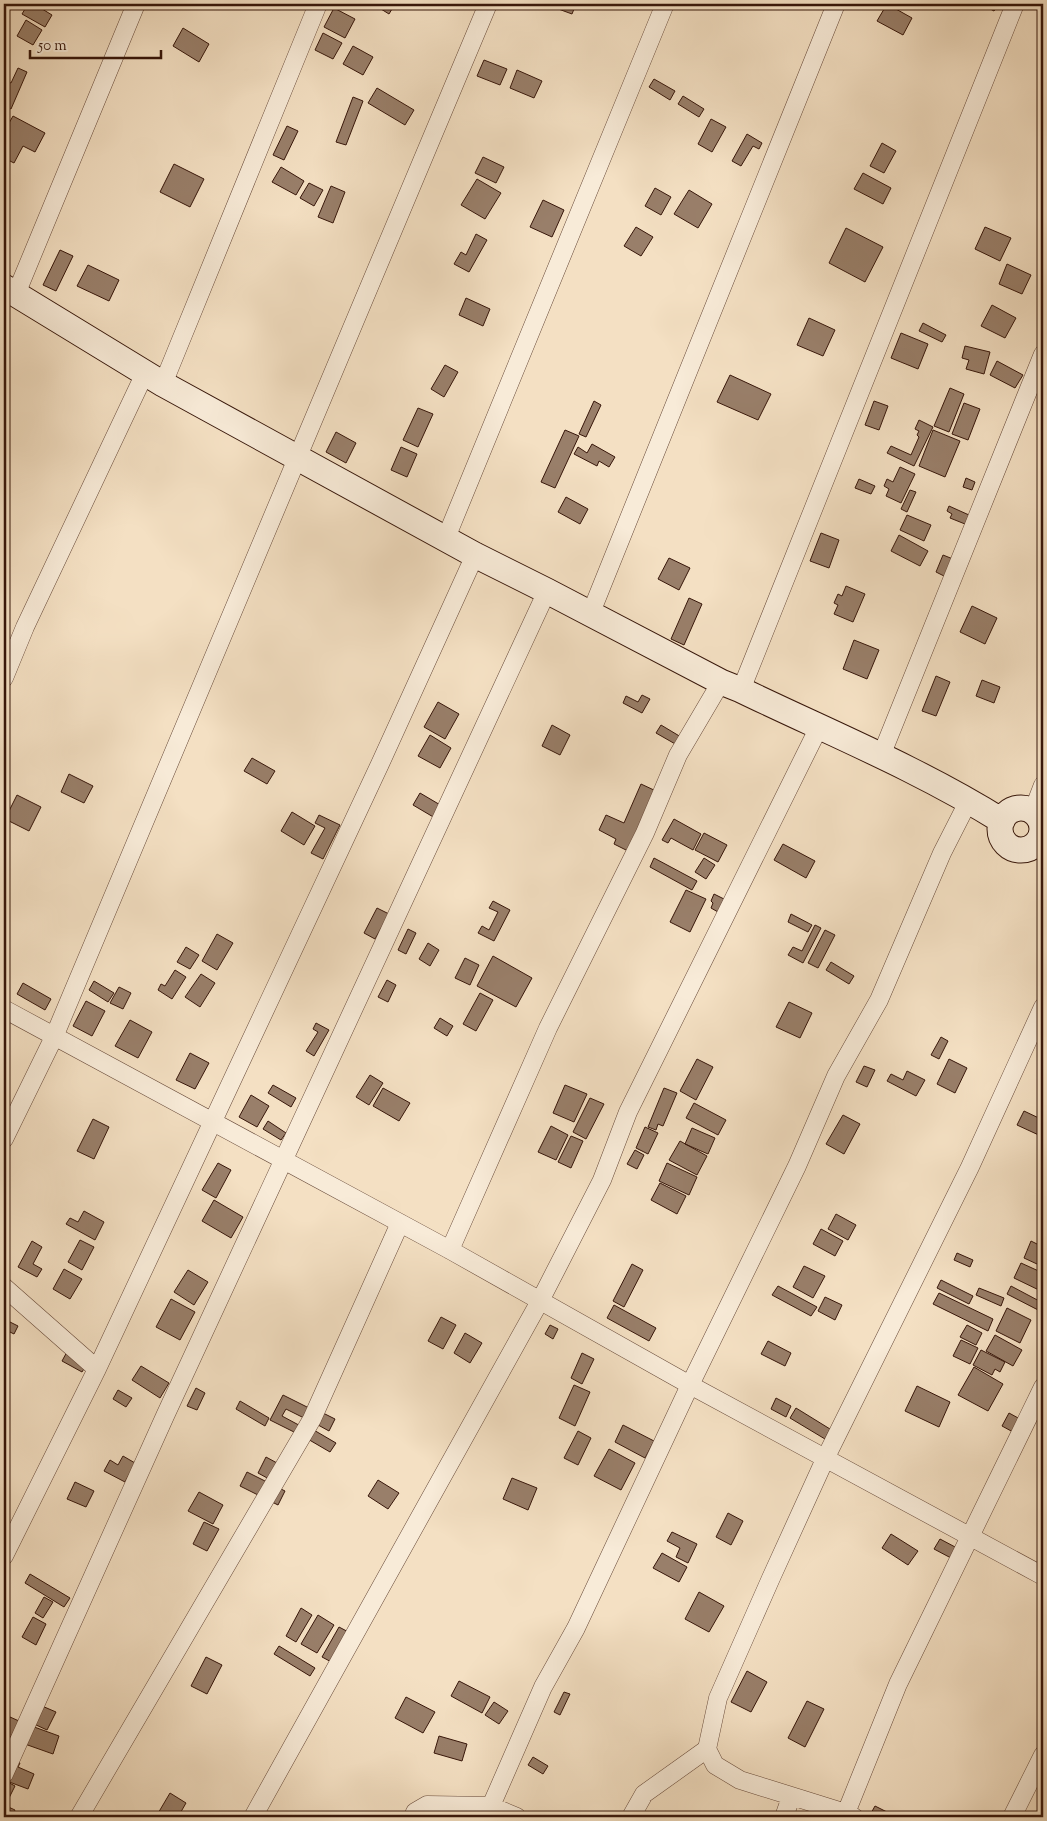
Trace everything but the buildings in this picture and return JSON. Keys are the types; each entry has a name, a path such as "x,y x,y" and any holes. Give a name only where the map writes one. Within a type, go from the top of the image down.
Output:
{"main road":[{"path":"10,290 154,378 475,555 731,686 881,756 969,800 1002,821"},
{"path":"1019,808 1039,824 1037,843 1031,848 1016,850 1010,847 1001,835 1002,821 1011,810 1019,808"}],"street":[{"path":"10,290 136,4"},
{"path":"4,678 25,627 154,378 318,4"},
{"path":"4,1139 54,1037 299,458 488,4"},
{"path":"446,538 665,4"},
{"path":"590,614 836,4"},
{"path":"450,1250 548,1028 645,833 678,755 731,686 1015,4"},
{"path":"881,756 1043,354"},
{"path":"4,1556 98,1369 475,555"},
{"path":"4,1774 166,1416 547,591"},
{"path":"252,1817 540,1301 602,1180 628,1112 819,727"},
{"path":"1039,824 1043,785"},
{"path":"492,1806 543,1687 576,1628 690,1385 797,1166 836,1076 879,1000 942,853 969,800"},
{"path":"1043,1007 970,1167 826,1458 718,1698 707,1749 715,1765 740,1780 850,1815 898,1684 1043,1386"},
{"path":"4,1009 450,1250 690,1385 1043,1576"},
{"path":"78,1817 312,1419 400,1223"},
{"path":"4,1287 98,1369"},
{"path":"631,1817 644,1794 707,1749"},
{"path":"1012,1817 1043,1755"},
{"path":"784,1817 791,1797"},
{"path":"413,1817 415,1812 427,1804 492,1806 517,1817"}]}
